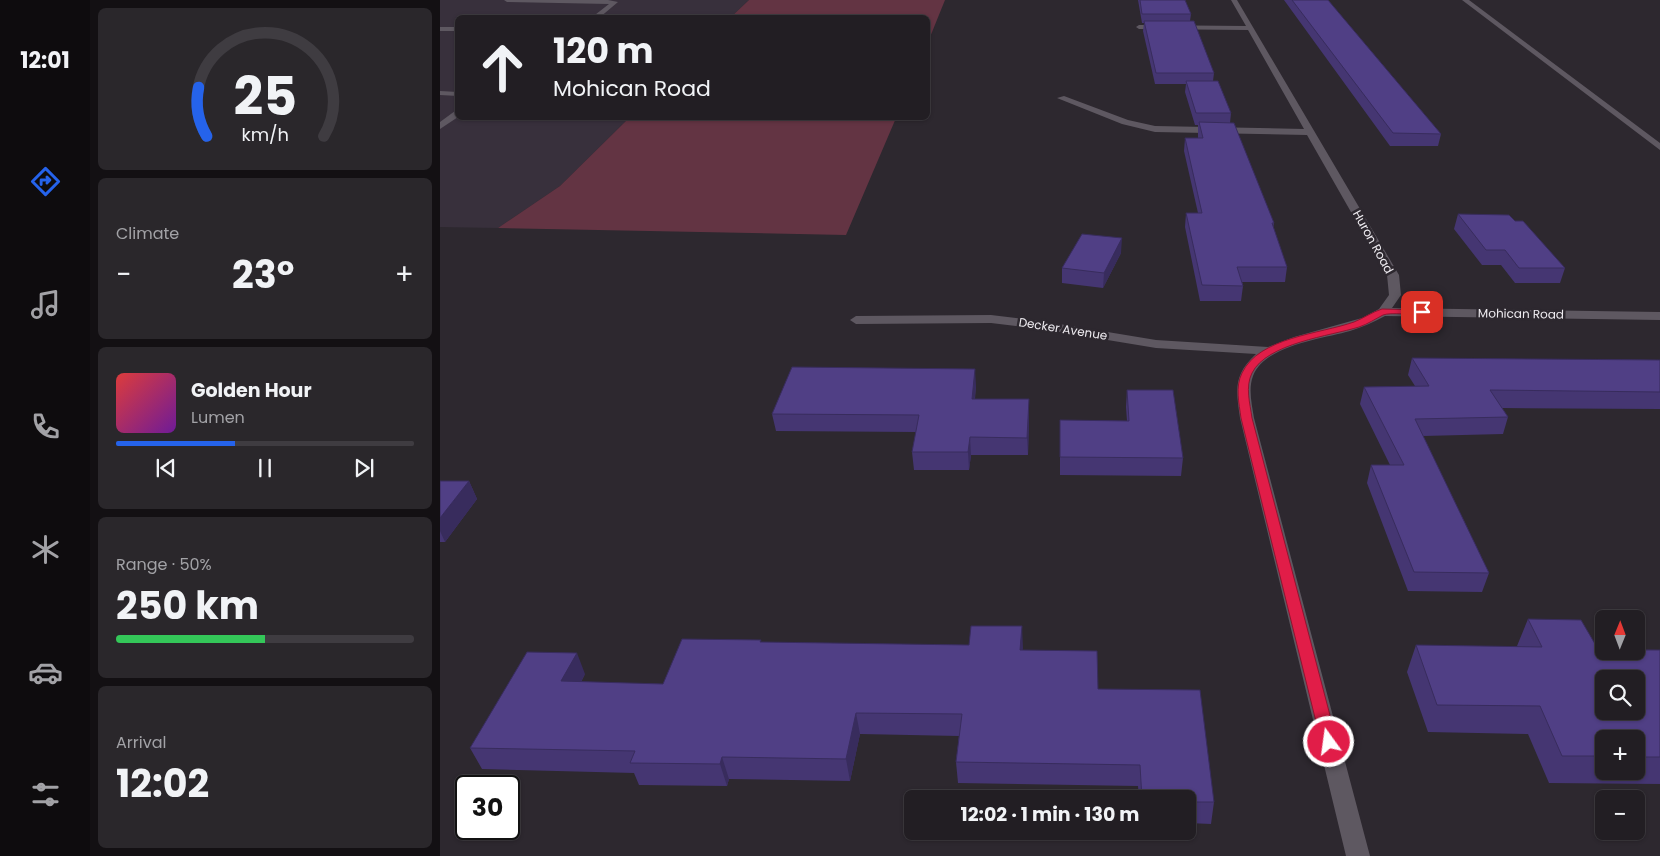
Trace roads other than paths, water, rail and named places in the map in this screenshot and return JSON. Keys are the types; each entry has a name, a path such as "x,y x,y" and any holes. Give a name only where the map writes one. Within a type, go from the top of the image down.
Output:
{"street":[{"path":"507,0 615,2 598,15"},
{"name":"Huron Road","path":"1234,0 1393,275 1396,286 1394,298 1382,312"},
{"path":"1465,0 1660,147"},
{"path":"1139,27 1250,28"},
{"path":"440,29 455,29"},
{"path":"440,94 455,94"},
{"path":"1062,98 1125,122 1155,129 1311,132"},
{"path":"440,126 455,115"},
{"path":"1358,856 1247,418 1243,386 1247,372 1256,359 1270,351 1292,342 1356,324 1382,312"},
{"name":"Mohican Road","path":"1382,312 1660,316"},
{"name":"Decker Avenue","path":"856,320 991,319 1041,325 1156,344 1270,351"}]}
